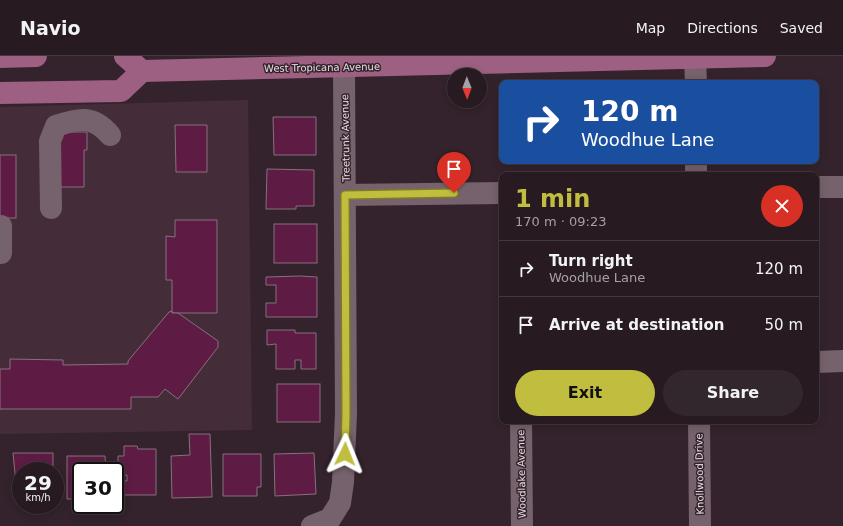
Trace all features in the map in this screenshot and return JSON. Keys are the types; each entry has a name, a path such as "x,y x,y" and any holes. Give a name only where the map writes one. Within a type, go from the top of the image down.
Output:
{"main road":[{"path":"0,57 36,56"},
{"path":"0,93 121,91 142,71 125,56"},
{"name":"West Tropicana Avenue","path":"142,71 765,56"}],"street":[{"path":"695,58 696,80"},
{"name":"Treetrunk Avenue","path":"321,522 340,503 344,482 346,413 344,66"},
{"path":"51,208 50,141 56,126 81,119 92,120 102,125 110,135"},
{"path":"819,187 843,187"},
{"path":"345,195 499,193"},
{"path":"1,226 1,253"},
{"path":"819,362 843,361"},
{"name":"Woodlake Avenue","path":"521,424 522,526"},
{"name":"Knollwood Drive","path":"699,424 700,526"}],"shaded area":[{"path":"248,100 252,430 0,434 0,107"}],"building":[{"path":"273,117 316,117 316,155 274,155"},
{"path":"175,125 207,125 207,172 176,172"},
{"path":"55,132 87,132 87,150 84,150 84,187 55,187"},
{"path":"0,155 16,155 16,218 0,218"},
{"path":"267,169 314,170 314,206 296,206 296,209 266,209"},
{"path":"175,220 217,220 217,313 172,313 172,280 166,280 166,236 175,237"},
{"path":"274,224 317,224 317,263 274,263"},
{"path":"266,277 317,277 317,317 266,317 266,303 276,303 276,285 266,285"},
{"path":"172,311 172,313 178,313 218,341 218,347 178,399 165,389 158,397 131,397 131,409 0,409 0,369 10,369 10,359 63,360 63,365 128,364 128,361 169,312"},
{"path":"267,330 295,330 295,333 316,333 316,369 301,369 301,360 295,360 295,369 276,369 276,344 267,345"},
{"path":"277,384 320,384 320,422 277,422"},
{"path":"189,434 210,434 212,497 172,498 171,456 190,455"},
{"path":"124,446 137,446 138,449 156,449 156,495 124,495 124,481 127,481 127,475 124,475 124,462 118,462 118,456 124,456"},
{"path":"13,453 53,453 53,462 14,462"},
{"path":"314,453 316,494 275,496 274,454"},
{"path":"223,454 261,454 261,487 257,487 257,496 223,496"},
{"path":"67,456 105,456 105,462 72,462 72,499 67,499"}],"route":[{"path":"345,454 345,195 454,193"}]}
